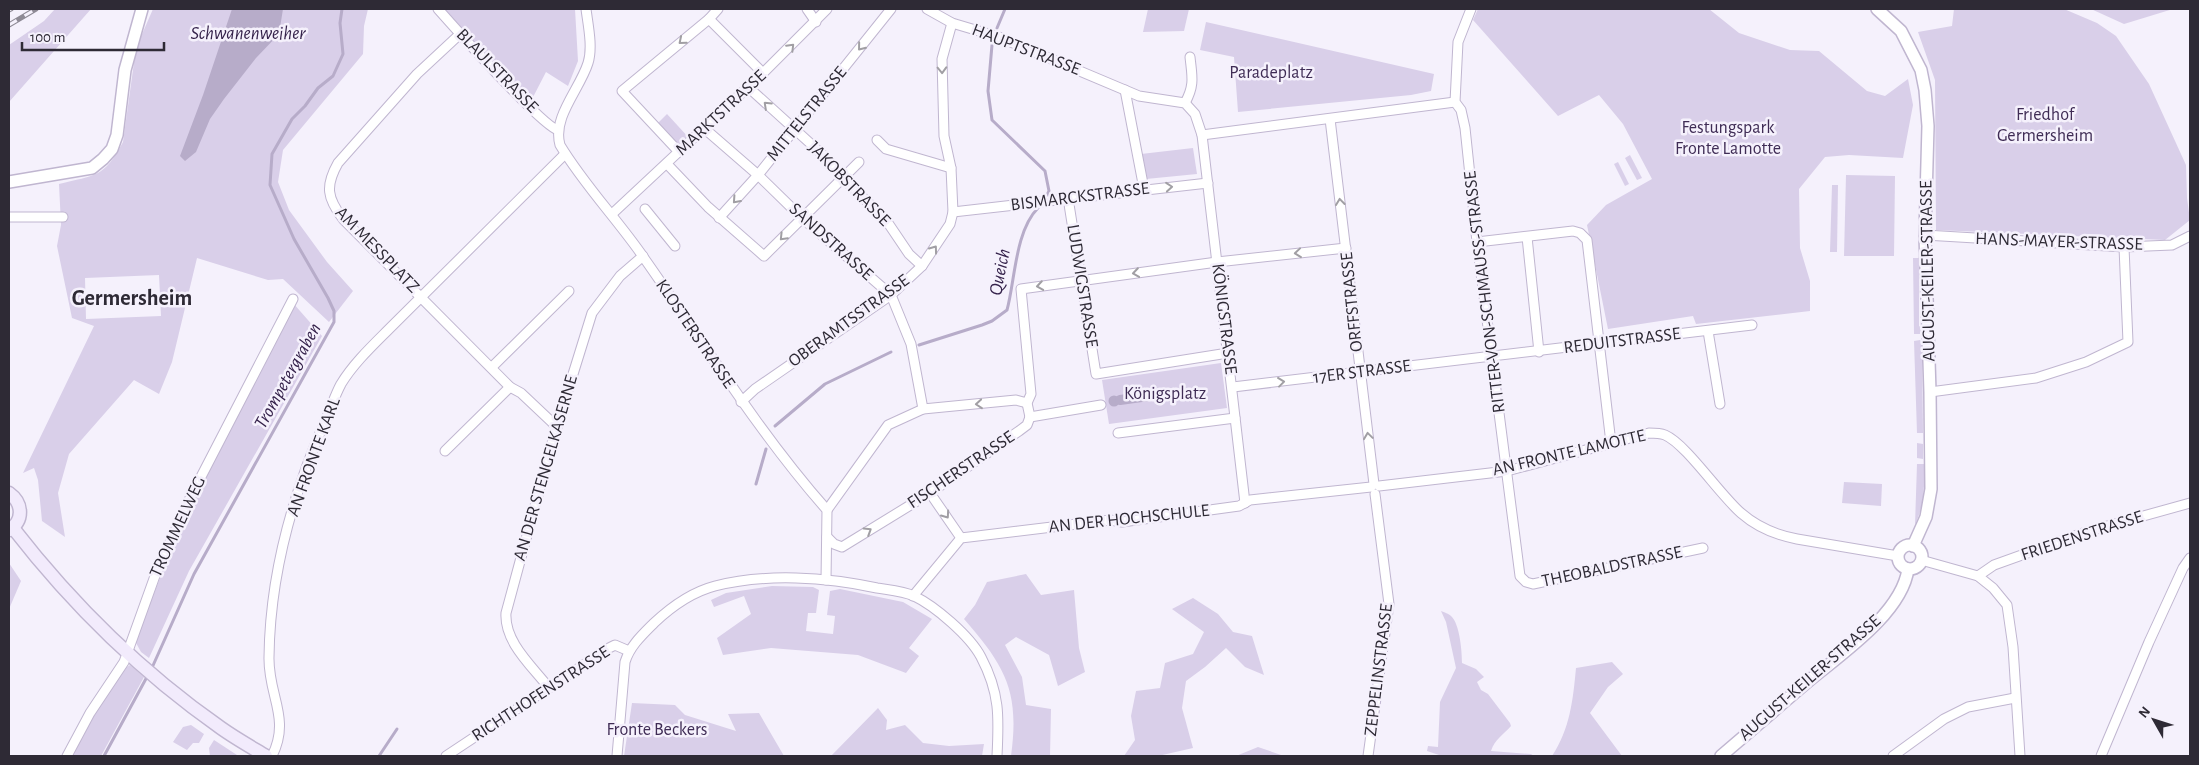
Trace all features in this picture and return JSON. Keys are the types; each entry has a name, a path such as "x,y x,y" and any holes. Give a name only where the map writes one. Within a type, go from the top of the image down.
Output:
{"main road":[{"path":"9,494 15,498 20,510 20,516 11,529 48,573 115,641 160,681 221,729 266,756"}],"street":[{"path":"9,182 92,168 112,148 117,135 125,70 142,9"},
{"path":"131,46 150,9"},
{"name":"BLAULSTRASSE","path":"438,9 547,124 558,130"},
{"path":"558,130 588,63 586,9"},
{"path":"679,152 622,91 709,19 718,9"},
{"path":"807,9 816,22"},
{"name":"MARKTSTRASSE","path":"612,214 705,129 816,22 827,9"},
{"name":"MITTELSTRASSE","path":"719,218 758,175 891,9"},
{"name":"HAUPTSTRASSE","path":"927,9 952,23 999,37 1144,98 1185,103"},
{"name":"RITTER-VON-SCHMAUSS-STRASSE","path":"1472,9 1459,38 1455,102 1461,110 1464,122 1491,356 1508,471 1518,565 1522,579"},
{"name":"AUGUST-KEILER-STRASSE","path":"1877,9 1902,31 1910,44 1923,76 1928,126 1925,235 1930,392 1930,499 1926,517 1913,546"},
{"path":"709,19 763,73"},
{"name":"OBERAMTSSTRASSE","path":"741,402 755,389 891,295 922,266 950,224 953,212 951,168 944,136 942,58 952,23"},
{"name":"AM MESSPLATZ","path":"460,34 417,74 338,163 332,173 329,185 334,206 343,219 422,296 510,387 521,393 557,428"},
{"path":"1185,103 1192,91 1190,57"},
{"name":"JAKOBSTRASSE","path":"748,87 822,154 843,178 886,220 909,254 922,266"},
{"path":"1125,90 1144,189"},
{"path":"1202,135 1455,102"},
{"name":"KÖNIGSTRASSE","path":"1185,103 1195,114 1202,135 1245,503"},
{"name":"ORFFSTRASSE","path":"1330,119 1359,373 1375,488"},
{"name":"SANDSTRASSE","path":"705,129 758,175 801,218 891,295 911,344 923,409"},
{"name":"KLOSTERSTRASSE","path":"558,130 560,145 566,154 643,256 741,402 804,484 827,510"},
{"path":"878,140 886,149 951,168"},
{"name":"AN FRONTE KARL","path":"272,756 279,741 281,726 270,675 270,627 278,577 292,512 303,476 342,384 366,352 566,154"},
{"path":"667,164 719,218 764,256 860,162"},
{"name":"BISMARCKSTRASSE","path":"953,212 1208,183"},
{"name":"LUDWIGSTRASSE","path":"1068,198 1096,374 1228,353"},
{"path":"645,209 675,246"},
{"path":"9,217 63,217"},
{"path":"1477,242 1573,231 1580,233 1587,240 1611,443"},
{"name":"HANS-MAYER-STRASSE","path":"1925,235 2124,247 2172,244 2190,236"},
{"path":"1527,237 1539,352"},
{"path":"1930,392 2036,378 2086,362 2128,342 2124,247"},
{"path":"1030,417 1027,403 1031,394 1021,289 1217,262 1346,248"},
{"name":"AN DER STENGELKASERNE","path":"549,688 514,643 506,624 511,591 592,313 620,276 643,256"},
{"path":"492,367 569,291"},
{"name":"TROMMELWEG","path":"67,756 90,713 128,653 156,572 189,500 292,299"},
{"name":"REDUITSTRASSE","path":"1491,356 1539,352 1752,325"},
{"path":"1708,331 1720,404"},
{"name":"17ER STRASSE","path":"1232,387 1491,356"},
{"path":"445,452 510,387"},
{"path":"826,580 827,510 888,425 923,409 1016,400 1027,403"},
{"name":"FISCHERSTRASSE","path":"827,537 834,544 842,547 930,492 1027,426 1030,417 1101,405"},
{"path":"1118,433 1235,418"},
{"name":"AN FRONTE LAMOTTE","path":"1375,488 1508,471 1649,433 1664,435 1676,442 1737,509 1756,524 1781,536 1898,556"},
{"name":"AN DER HOCHSCHULE","path":"962,538 1110,520 1122,522 1239,506 1250,500 1375,488"},
{"name":"ZEPPELINSTRASSE","path":"1368,756 1389,604 1375,488"},
{"path":"930,492 962,538 913,596 949,621 980,656 997,698 999,726 997,756"},
{"name":"FRIEDENSTRASSE","path":"1978,576 1994,565 2086,532 2190,503"},
{"path":"1913,546 1921,553 1921,560 1915,568 1908,569 1901,566 1898,556 1904,547 1913,546"},
{"name":"THEOBALDSTRASSE","path":"1522,579 1533,584 1703,548"},
{"path":"2101,756 2149,642 2183,568 2190,558"},
{"path":"1921,560 1978,576 2001,596 2009,610 2020,756"},
{"name":"AUGUST-KEILER-STRASSE","path":"1721,756 1866,632 1897,597 1903,586 1908,569"},
{"name":"RICHTHOFENSTRASSE","path":"446,756 608,648 615,645 629,651 650,627 670,609 687,598 714,586 772,579 840,580 913,596"},
{"path":"617,756 624,672 629,651"},
{"path":"1893,756 1944,719 1968,707 2015,698"}],"green space":[{"path":"55,9 91,9 9,102 9,45 44,21"},
{"path":"153,9 368,9 364,26 363,54 283,150 278,182 289,210 327,262 353,291 329,322 283,279 268,280 197,258 172,362 159,394 134,380 69,454 58,493 65,537 42,521 38,480 34,468 23,473 94,326 72,318 57,246 61,225 59,184 82,179 104,169 123,142 136,48","holes":["159,275 161,316 86,319 85,278"]},
{"path":"442,9 575,9 578,61 568,86 546,72 531,101 478,49"},
{"path":"1148,9 1189,9 1184,31 1143,32"},
{"name":"Festungspark Fronte Lamotte","path":"1478,9 1709,9 1739,33 1790,50 1819,51 1867,91 1885,96 1908,79 1913,105 1903,158 1849,155 1825,157 1799,189 1800,248 1810,281 1810,311 1696,324 1693,316 1608,329 1587,225 1606,205 1652,179 1623,124 1599,95 1558,116 1473,20"},
{"name":"Friedhof Germersheim","path":"1954,9 2064,9 2097,23 2116,36 2149,84 2186,165 2190,220 2165,240 1936,230 1935,80 1918,32 1952,26"},
{"path":"2091,9 2173,9 2124,24"},
{"name":"Paradeplatz","path":"1206,22 1434,74 1431,91 1411,95 1238,112 1234,57 1200,50"},
{"path":"667,114 689,138 678,148 657,124"},
{"path":"1193,148 1197,174 1146,179 1141,154"},
{"path":"1630,155 1642,178 1637,180 1625,158"},
{"path":"1618,162 1629,184 1625,186 1614,164"},
{"path":"1846,175 1895,176 1894,256 1844,256"},
{"path":"1832,185 1838,185 1837,252 1830,252"},
{"path":"1913,258 1919,258 1919,326 1922,328 1921,334 1914,334"},
{"path":"293,303 322,336 189,571 149,658 141,652 135,641 187,510"},
{"path":"1920,340 1922,342 1923,433 1917,433 1914,341"},
{"name":"Königsplatz","path":"1221,363 1227,408 1109,424 1102,380"},
{"path":"1917,443 1923,444 1923,459 1917,458"},
{"path":"1917,464 1924,464 1924,480 1922,503 1915,525"},
{"path":"1844,482 1882,484 1881,506 1842,503"},
{"path":"9,563 21,581 9,609"},
{"path":"1026,574 1041,595 1074,590 1079,648 1085,672 1058,686 1049,655 1016,637 1005,645 1022,677 1026,705 1051,709 1050,756 1011,756 1013,714 1011,696 1006,681 990,651 964,619 975,605 987,582"},
{"path":"772,586 813,587 819,590 816,613 808,613 806,631 833,634 835,616 827,615 830,591 840,589 903,602 932,619 909,648 919,656 906,673 858,655 771,648 723,655 717,638 751,614 744,596 714,607 711,600 726,593"},
{"path":"1193,598 1218,614 1233,632 1252,636 1264,675 1245,667 1226,648 1186,681 1182,708 1193,748 1158,756 1124,756 1135,740 1131,716 1136,691 1160,688 1165,663 1193,654 1204,632 1172,609"},
{"path":"1441,611 1451,616 1457,625 1462,663 1476,669 1484,677 1477,682 1481,690 1488,694 1510,723 1511,726 1497,740 1491,751 1531,754 1534,756 1442,756 1427,751 1428,746 1438,747 1440,702 1456,668 1446,622"},
{"path":"1612,662 1623,674 1608,687 1590,713 1622,756 1552,756 1567,725 1572,703 1576,668"},
{"path":"130,665 144,677 101,756 70,756 92,714"},
{"name":"Fronte Beckers","path":"632,703 675,705 685,715 736,731 728,714 759,713 784,756 624,756"},
{"path":"878,708 887,720 886,730 905,725 923,743 949,746 984,744 982,756 831,756"},
{"path":"191,725 204,734 199,743 193,743 187,750 173,742 183,727"},
{"path":"214,740 237,755 210,756 209,748"},
{"path":"1258,747 1284,756 1236,756"}],"water":[{"name":"Schwanenweiher","path":"232,9 283,9 279,34 256,58 224,99 210,119 196,152 185,161 180,156"},
{"path":"1114,395 1120,401 1114,407 1108,401"}],"waterway":[{"name":"Trompetergraben","path":"151,670 194,574 334,322 334,311 328,298 294,239 270,185 272,154 292,119 305,106 318,88 333,76 343,54 340,23 342,9"},
{"name":"Queich","path":"997,28 1005,9"},
{"name":"Queich","path":"992,45 988,91 992,120 1045,171 1049,191 1047,195"},
{"name":"Queich","path":"919,345 982,325 992,321 1007,310 1020,243 1030,218 1038,208"},
{"name":"Queich","path":"775,426 825,384 891,352"},
{"path":"1120,400 1163,394"},
{"name":"Queich","path":"756,484 766,449"},
{"name":"Trompetergraben","path":"104,756 148,675"},
{"name":"Queich","path":"379,756 397,729"}],"railway":[{"path":"9,25 36,9"}],"district":[{"name":"Germersheim","path":"132,298"}]}
